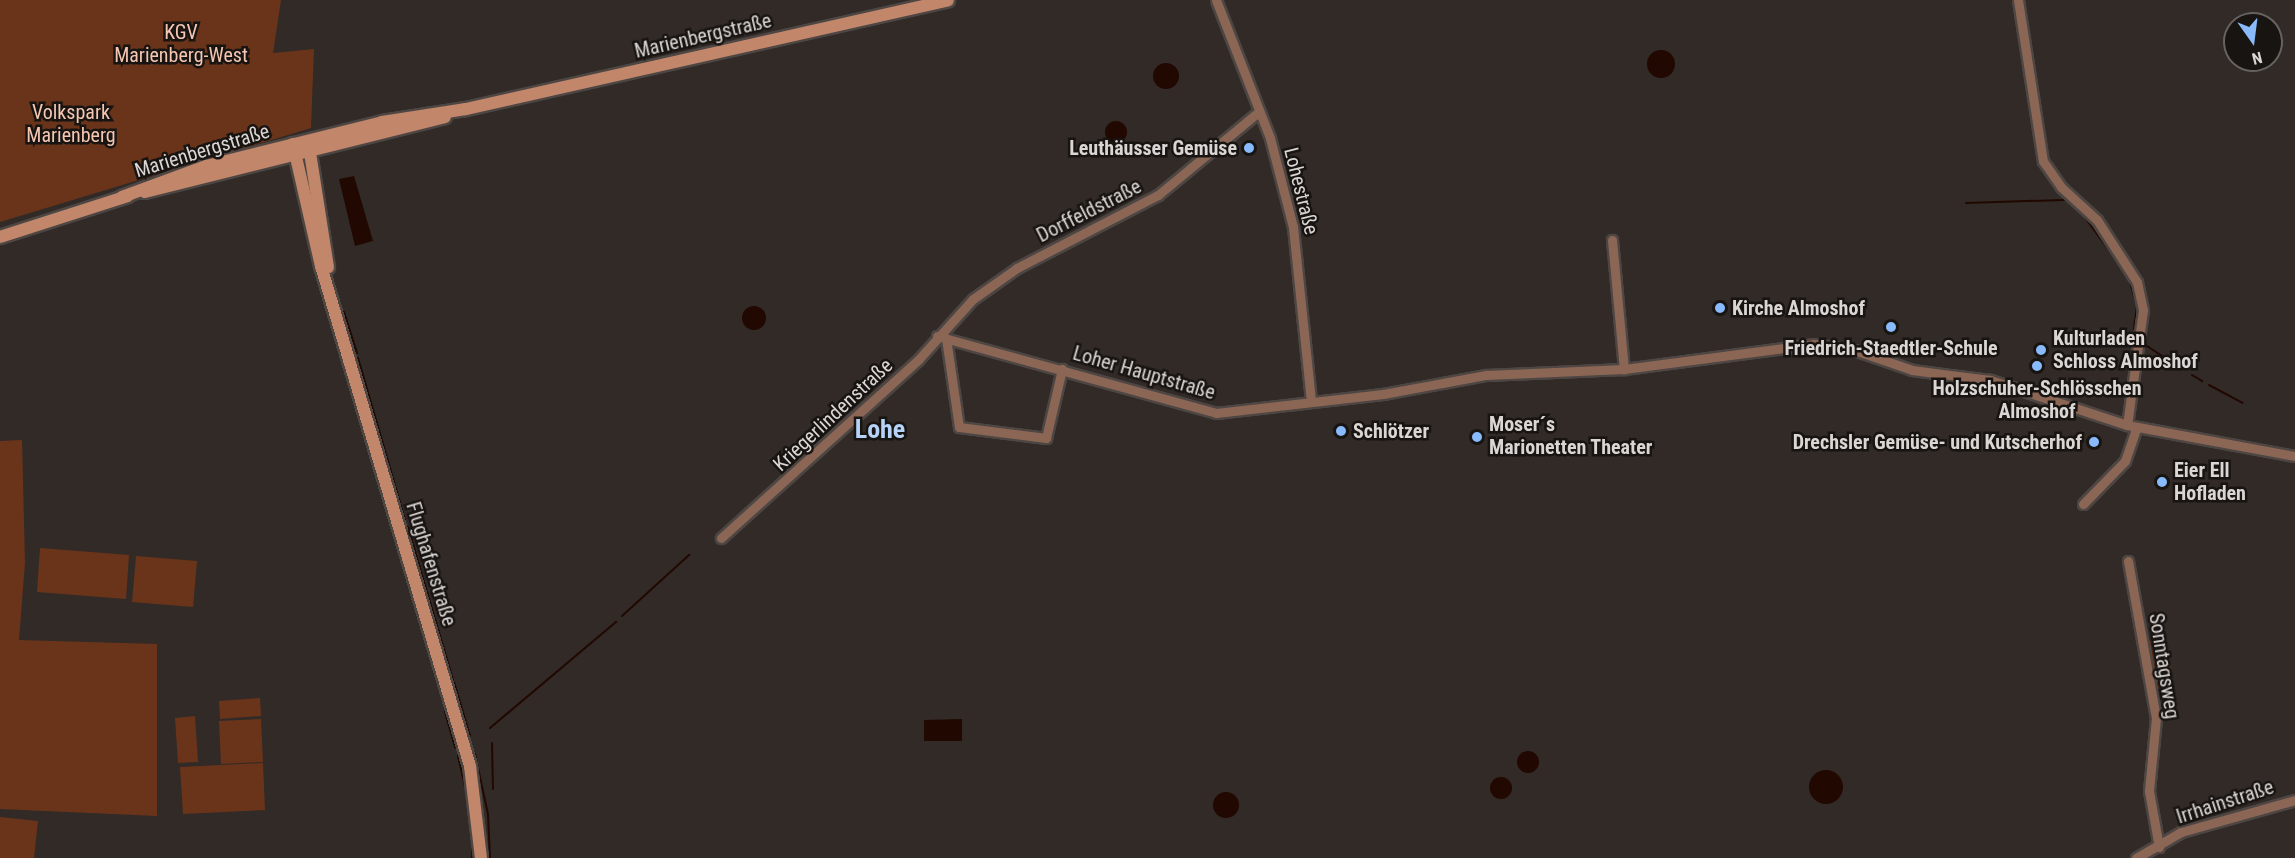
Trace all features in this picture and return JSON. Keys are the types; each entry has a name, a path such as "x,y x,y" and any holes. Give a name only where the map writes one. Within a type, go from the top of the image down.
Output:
{"main road":[{"name":"Marienbergstraße","path":"0,237 122,197 294,150 306,141 466,109 948,0"},
{"name":"Marienbergstraße","path":"294,150 311,153 466,109"},
{"name":"Flughafenstraße","path":"306,141 311,153 328,284"},
{"name":"Flughafenstraße","path":"294,150 328,284 470,766 481,858"}],"street":[{"name":"Lohestraße","path":"1216,0 1256,114 1270,138 1296,244 1311,400"},
{"path":"2018,0 2043,161 2061,187 2097,220 2136,282 2144,310 2132,427 2125,461 2083,504"},
{"name":"Dorffeldstraße","path":"942,337 1002,277 1151,200 1256,114"},
{"path":"1612,240 1624,369"},
{"path":"942,337 959,427 1046,438 1062,369"},
{"name":"Loher Hauptstraße","path":"942,337 1216,413 1311,400 1383,394 1486,375 1624,369 1814,344 1854,350 1912,370 1990,380 2132,427 2295,456"},
{"name":"Kriegerlindenstraße","path":"721,538 942,337"},
{"name":"Sonntagsweg","path":"2128,561 2156,718 2149,791 2159,847"},
{"name":"Irrhainstraße","path":"2136,858 2159,847 2181,832 2295,800"}],"green space":[{"name":"Volkspark Marienberg","path":"0,0 281,0 273,53 314,49 311,128 0,222"},
{"path":"22,440 25,563 19,640 157,644 157,816 0,809 0,441"},
{"path":"40,548 129,555 126,599 37,592"},
{"path":"136,556 197,561 193,607 132,602"},
{"path":"2146,641 2167,641 2173,685 2154,688"},
{"path":"260,698 261,716 220,719 219,701"},
{"path":"195,716 198,762 178,763 175,718"},
{"path":"261,719 263,762 221,764 219,721"},
{"path":"263,763 265,810 183,814 180,767"},
{"path":"0,817 38,821 34,858 0,858"}],"shaded area":[{"path":"1661,50 1671,54 1675,64 1671,74 1661,78 1651,74 1647,64 1651,54"},
{"path":"1166,63 1175,67 1179,76 1175,85 1166,89 1157,85 1153,76 1157,67"},
{"path":"1116,121 1124,124 1127,132 1124,140 1116,143 1108,140 1105,132 1108,124"},
{"path":"354,176 373,241 355,246 339,179"},
{"path":"754,306 759,307 765,313 765,323 759,329 754,330 749,329 743,323 742,318 743,313 749,307"},
{"path":"962,719 962,741 924,741 924,720"},
{"path":"1528,751 1536,754 1539,762 1536,770 1528,773 1520,770 1517,762 1520,754"},
{"path":"1826,770 1838,775 1843,787 1838,799 1826,804 1814,799 1809,787 1814,775"},
{"path":"1501,777 1509,780 1512,788 1509,796 1501,799 1493,796 1490,788 1493,780"},
{"path":"1226,792 1235,796 1239,805 1235,814 1226,818 1217,814 1213,805 1217,796"}],"waterway":[{"path":"1966,203 2064,200"},
{"path":"2078,208 2125,272"},
{"path":"2130,282 2137,307 2134,329"},
{"path":"344,312 357,353"},
{"path":"2144,344 2179,367"},
{"path":"358,358 405,520"},
{"path":"2192,375 2202,381"},
{"path":"2209,385 2243,403"},
{"path":"408,527 453,680"},
{"path":"622,616 689,555"},
{"path":"490,728 616,622"},
{"path":"454,682 470,736"},
{"path":"445,712 455,748"},
{"path":"492,743 493,789"},
{"path":"475,754 488,814 490,858"},
{"path":"458,756 467,794"},
{"path":"472,858 473,837"}],"place":[{"name":"Leuthäusser Gemüse","path":"1249,148"},
{"name":"Kirche Almoshof","path":"1720,308"},
{"name":"Friedrich-Staedtler-Schule","path":"1891,327"},
{"name":"Kulturladen Schloss Almoshof","path":"2041,350"},
{"name":"Holzschuher-Schlösschen Almoshof","path":"2037,366"},
{"name":"Schlötzer","path":"1341,431"},
{"name":"Moser´s Marionetten Theater","path":"1477,437"},
{"name":"Drechsler Gemüse- und Kutscherhof","path":"2094,442"},
{"name":"Eier Ell Hofladen","path":"2162,482"}],"district":[{"name":"Lohe","path":"880,430"}],"park label":[{"name":"KGV Marienberg-West","path":"181,44"}]}
